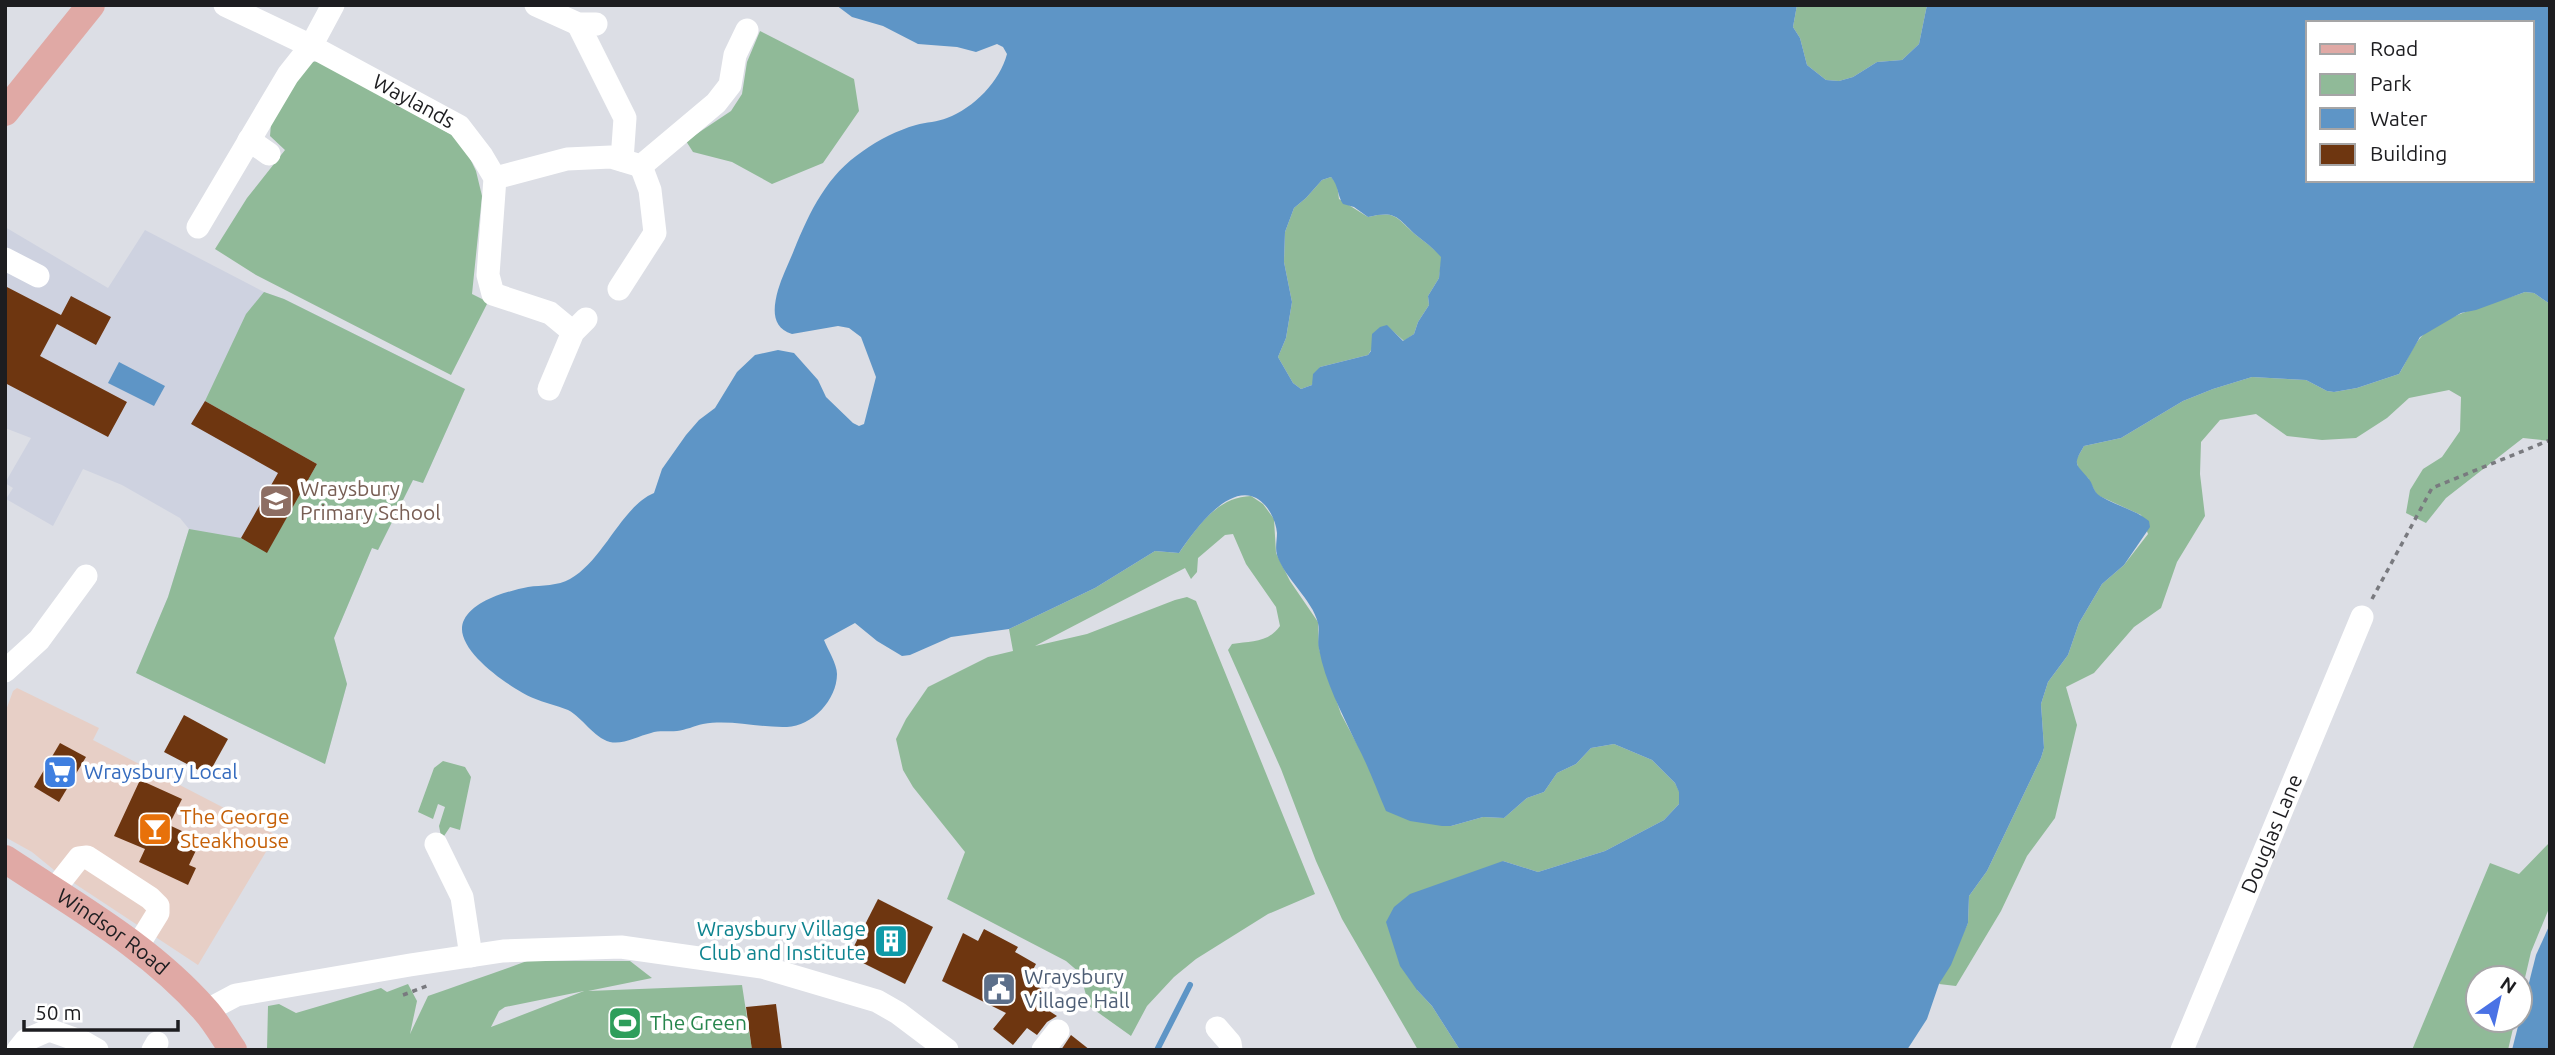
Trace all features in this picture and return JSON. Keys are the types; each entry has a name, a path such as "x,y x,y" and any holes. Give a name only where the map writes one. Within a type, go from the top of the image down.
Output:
{"main road":[{"path":"5,112 91,5"},
{"name":"Windsor Road","path":"5,859 137,947 206,1011 233,1050"}],"street":[{"name":"Waylands","path":"225,5 311,46 459,126 495,178"},
{"path":"198,227 288,75 311,46 334,5"},
{"path":"536,5 587,24 625,118 632,163 650,190 654,233 619,289"},
{"path":"632,163 716,103 730,85 736,41"},
{"path":"249,140 269,154"},
{"path":"549,389 580,326 494,294 488,275 495,178 567,159 611,157 632,163"},
{"path":"5,259 38,276"},
{"path":"5,671 39,640 86,576"},
{"name":"Douglas Lane","path":"2182,1050 2362,617"},
{"path":"436,844 462,897 471,956"},
{"path":"53,891 79,858 87,857 150,898 158,906 159,913 137,947"},
{"path":"206,1011 236,995 503,951 621,947 762,967 877,1002 898,1013 947,1050"},
{"path":"1217,1028 1230,1043 1231,1050"},
{"path":"18,1050 26,1040 49,1030 97,1050"},
{"path":"1043,1050 1058,1031"}],"path":[{"path":"2362,617 2432,488 2550,440"}],"shaded area":[{"name":"Wraysbury Primary School","path":"5,227 108,288 145,230 264,292 284,299 465,389 423,483 413,480 378,550 372,548 334,638 347,684 325,764 136,673 168,597 189,529 180,518 122,485 83,469 53,526 6,499 13,488 5,483 31,438 5,428"},
{"path":"17,688 99,728 93,740 276,835 198,965 54,870 32,852 5,837 5,713 13,691"}],"green space":[{"path":"1797,5 1927,5 1919,44 1902,60 1877,62 1853,77 1839,81 1826,80 1807,65 1800,38 1793,27"},
{"path":"760,31 854,79 859,111 823,163 772,184 732,162 693,152 686,141 731,111 742,94 747,62"},
{"path":"318,61 452,135 466,150 476,171 482,196 472,294 488,302 451,375 256,275 215,249 247,198 285,150 270,136 271,124 308,63"},
{"path":"1331,177 1337,184 1339,199 1368,217 1385,214 1395,217 1442,257 1439,278 1428,296 1429,305 1414,334 1404,341 1387,326 1368,355 1320,367 1312,385 1301,389 1293,383 1278,357 1286,338 1292,302 1284,262 1285,232 1294,208 1322,180"},
{"path":"264,292 284,299 465,389 423,483 413,480 378,550 372,548 334,638 347,684 325,764 136,673 168,597 189,529 241,538 267,552 317,464 205,401 246,314"},
{"path":"2525,292 2534,293 2550,304 2550,441 2523,438 2446,498 2426,523 2406,513 2410,490 2423,469 2442,457 2460,431 2461,397 2449,390 2409,398 2387,418 2356,438 2322,440 2287,436 2256,414 2220,420 2201,442 2200,474 2205,516 2177,562 2161,608 2134,627 2094,673 2066,687 2077,725 2055,818 2027,856 2001,911 1956,986 1939,984 1968,923 1969,896 1987,871 2041,758 2044,748 2041,704 2048,682 2068,655 2079,623 2102,584 2124,565 2148,534 2141,515 2097,495 2088,478 2080,473 2076,460 2084,446 2121,438 2183,401 2252,377 2306,380 2334,392 2357,388 2399,374 2418,341 2430,329 2455,316"},
{"path":"1251,496 1263,504 1274,519 1276,553 1290,581 1318,622 1319,649 1341,714 1357,744 1451,826 1483,817 1504,818 1527,798 1544,792 1557,773 1576,764 1591,748 1614,744 1652,760 1675,783 1679,791 1679,804 1664,820 1605,851 1538,872 1503,861 1417,990 1432,1006 1460,1050 1418,1050 1342,919 1316,861 1281,769 1228,650 1232,644 1270,636 1280,626 1276,607 1246,564 1233,534 1225,535 1198,558 1197,572 1191,579 1185,568 1035,646 1087,634 1175,600 1187,597 1196,601 1315,894 1268,914 1196,959 1174,977 1147,1006 1131,1036 1089,1006 1080,973 1066,961 947,899 965,852 913,787 903,770 896,739 928,687 988,657 1013,651 1009,629 1095,588 1155,551 1179,553 1209,515 1228,502"},
{"path":"443,761 465,767 471,777 460,830 450,827 444,836 441,836 439,826 445,807 438,804 433,819 418,812 434,768"},
{"path":"2550,842 2550,906 2528,964 2464,964 2464,1034 2512,1034 2508,1050 2412,1050 2490,863 2519,874"},
{"path":"527,961 630,961 652,978 588,991 742,985 752,1050 267,1050 268,1006 279,1004 296,1013 381,988 387,992 408,984 417,1001 410,1034 428,996","holes":["584,991 491,1027 499,1011 505,1007"]}],"water":[{"path":"836,5 1797,5 1793,27 1800,38 1807,65 1826,80 1839,81 1853,77 1877,62 1902,60 1919,44 1927,5 2550,5 2550,304 2534,293 2525,292 2461,313 2420,337 2399,374 2357,388 2334,392 2306,380 2252,377 2183,401 2121,438 2084,446 2077,464 2096,492 2143,517 2149,521 2150,527 2124,565 2102,584 2079,623 2068,655 2048,682 2041,704 2044,748 2041,758 1987,871 1969,896 1968,923 1951,965 1939,984 1927,1019 1907,1050 1460,1050 1432,1006 1400,966 1386,922 1394,907 1410,894 1503,861 1538,872 1605,851 1664,820 1679,804 1679,792 1675,783 1652,760 1614,744 1591,748 1576,764 1557,773 1544,792 1527,798 1504,818 1483,817 1442,826 1410,821 1386,811 1330,685 1319,649 1319,626 1315,614 1281,564 1276,552 1275,522 1266,506 1256,498 1240,496 1219,506 1200,525 1179,553 1155,551 1095,588 1009,629 951,637 902,656 855,623 824,640 836,666 836,684 821,710 814,717 796,726 714,723 610,742 598,736 568,710 533,698 511,686 485,666 466,643 462,631 464,620 475,607 502,594 560,583 570,579 593,560 632,510 654,493 662,469 686,435 699,420 715,408 737,372 755,355 778,350 794,353 818,380 826,397 853,423 859,426 864,424 876,377 861,337 849,328 838,326 792,334 785,331 775,316 776,297 781,280 813,208 839,171 863,151 888,136 916,125 943,119 967,108 992,83 1007,54 1003,47 997,44 976,52 957,47 918,44 883,26 852,17","holes":["1331,177 1343,204 1354,207 1368,217 1385,214 1396,217 1435,251 1441,257 1439,278 1428,296 1429,305 1414,334 1403,341 1387,325 1380,327 1372,334 1371,351 1368,355 1320,367 1313,374 1312,385 1301,389 1293,383 1278,357 1286,338 1292,302 1284,262 1285,232 1294,208 1322,180"]},
{"path":"119,362 165,386 154,406 108,383"},
{"path":"2550,924 2550,1050 2512,1050 2516,1034 2534,1034 2536,955"}],"building":[{"path":"5,286 61,315 71,296 111,317 96,345 57,324 40,356 127,402 108,437 5,383"},
{"path":"205,401 317,464 267,553 241,538 278,473 191,424"},
{"path":"184,715 228,739 208,775 164,752"},
{"name":"Wraysbury Local","path":"60,743 86,757 59,802 34,787"},
{"name":"The George Steakhouse","path":"140,780 182,799 169,825 201,840 189,865 196,868 188,885 139,862 145,849 114,836"},
{"name":"Wraysbury Village Club and Institute","path":"878,899 933,927 905,984 849,956"},
{"name":"Wraysbury Village Hall","path":"984,929 1018,947 1015,952 1036,964 1028,979 1051,996 1043,1007 1057,1016 1047,1022 1037,1035 1027,1028 1013,1045 993,1029 1006,1013 942,981 963,933 978,941"},
{"path":"776,1004 782,1050 752,1050 746,1007"},
{"path":"1071,1035 1090,1050 1061,1050"}],"waterway":[{"path":"1157,1050 1190,985"}],"place":[{"name":"Wraysbury Primary School","path":"276,501"},
{"name":"Wraysbury Local","path":"60,772"},
{"name":"The George Steakhouse","path":"155,829"},
{"name":"Wraysbury Village Club and Institute","path":"891,941"},
{"name":"Wraysbury Village Hall","path":"999,989"},
{"name":"The Green","path":"625,1023"}]}
